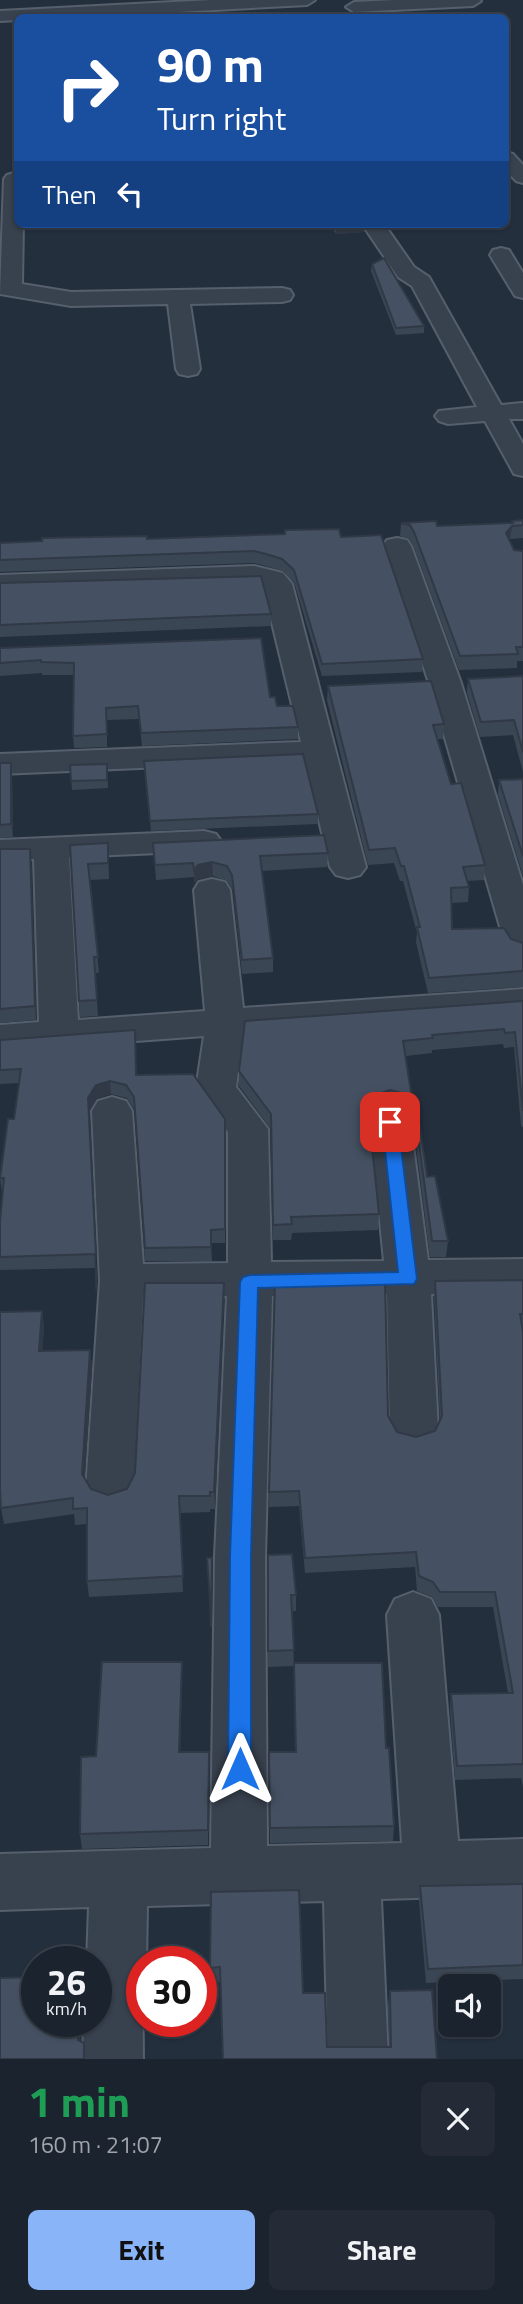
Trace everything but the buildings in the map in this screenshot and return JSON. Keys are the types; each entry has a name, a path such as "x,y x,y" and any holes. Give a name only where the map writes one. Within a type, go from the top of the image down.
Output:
{"street":[{"path":"0,16 32,7 88,10 121,5 307,0"},
{"path":"330,14 356,9 473,1"},
{"path":"9,188 5,287 71,299 282,295"},
{"path":"376,228 406,272 421,282 523,468"},
{"path":"501,255 523,291"},
{"path":"178,297 188,369"},
{"path":"448,416 523,411"},
{"path":"397,546 445,683 523,944"},
{"path":"0,584 265,576 278,584 277,638 317,688 319,751 334,847"},
{"path":"0,764 319,751"},
{"path":"0,850 230,840"},
{"path":"51,848 59,1034"},
{"path":"212,890 225,1022 216,1089 248,1129 250,1282 240,1556 239,1876"},
{"path":"0,1038 523,1001"},
{"path":"110,1489 121,1281 112,1111"},
{"path":"390,1122 408,1279 414,1431"},
{"path":"121,1281 250,1282 523,1276"},
{"path":"413,1615 432,1870"},
{"path":"0,1882 523,1867"},
{"path":"352,1872 358,2059"},
{"path":"113,2059 119,1879"}],"route":[{"path":"240,1769 240,1556 250,1282 408,1279 390,1122"}]}
